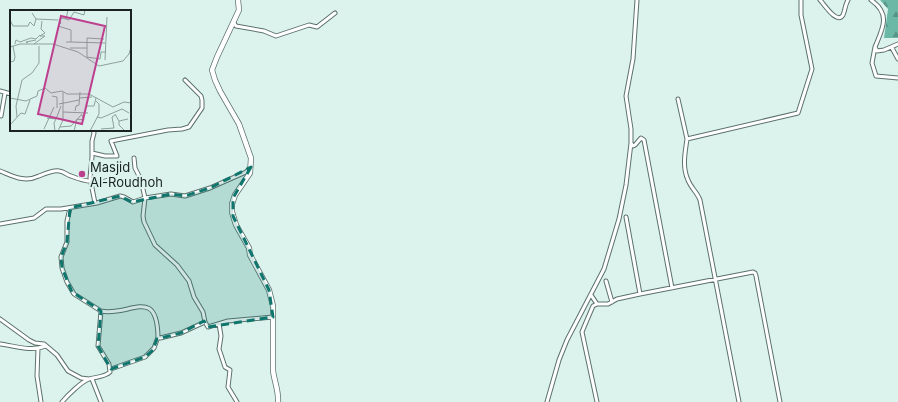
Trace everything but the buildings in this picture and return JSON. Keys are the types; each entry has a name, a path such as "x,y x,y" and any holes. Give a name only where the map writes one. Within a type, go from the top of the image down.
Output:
{"street":[{"path":"238,0 239,10 214,64 213,74 220,91 238,121 250,154 251,167 248,176 237,190 233,198 233,216 236,225 249,248 250,255 269,290 273,306 273,370 278,393 278,402"},
{"path":"547,402 559,360 567,340 604,269 618,226 626,185 631,143 631,129 626,96 633,59 637,0"},
{"path":"687,139 798,113 812,69 801,15 801,0"},
{"path":"820,0 834,17 839,18 844,14 848,0"},
{"path":"872,0 880,8 883,14 883,26 875,47 872,63 876,76 898,78"},
{"path":"234,23 236,26 264,31 276,36 309,25 317,27 335,13"},
{"path":"875,47 878,51 892,48 898,44"},
{"path":"892,48 898,59"},
{"path":"92,153 105,156 117,156 111,141 189,127 202,108 202,100 201,96 185,80"},
{"path":"0,91 10,94"},
{"path":"1,116 5,93"},
{"path":"678,99 687,139 684,153 686,172 688,180 700,200 739,402"},
{"path":"93,131 90,181 95,203"},
{"path":"631,143 634,146 640,138 643,138 644,140 672,288"},
{"path":"134,158 135,168 141,180 144,198 143,218 152,240 160,250 177,265 189,281 194,297 204,312 204,322 208,327 238,320 273,317"},
{"path":"0,224 34,218 46,209 70,208 104,202 120,196 133,202 144,198 171,194 181,197 210,188 246,172 251,167"},
{"path":"0,171 21,179 37,177 43,174 59,171 72,177 90,181 102,182 113,179"},
{"path":"62,402 69,394 91,379 107,374 111,369 145,357 154,348 158,337 157,320 154,314 143,306 118,311 101,311 74,294 68,286 62,268 61,258 67,242 67,221 70,208"},
{"path":"626,217 640,294"},
{"path":"591,295 597,304 606,305 617,299 640,294 752,272 756,274 780,402"},
{"path":"606,281 612,302"},
{"path":"597,304 594,306 582,332 597,402"},
{"path":"101,311 98,346 111,369"},
{"path":"0,319 29,340 35,343 43,343 57,355 68,371 91,379 101,402"},
{"path":"158,337 162,338 179,334 204,322"},
{"path":"219,324 221,336 219,349 225,367 230,370 228,388 237,402"},
{"path":"0,344 20,348 38,348 46,346"},
{"path":"38,348 37,376 41,402"}],"highlighted area":[{"path":"251,167 233,198 233,216 269,290 273,317 208,327 204,321 181,333 157,339 153,350 145,357 111,369 98,346 101,311 72,292 62,268 61,257 67,242 70,208 120,196 132,202 171,194 185,196 210,188"}],"green space":[{"path":"880,0 898,0 898,38 884,38 888,9"}],"place":[{"name":"Masjid Al-Roudhoh","path":"82,174"}]}
